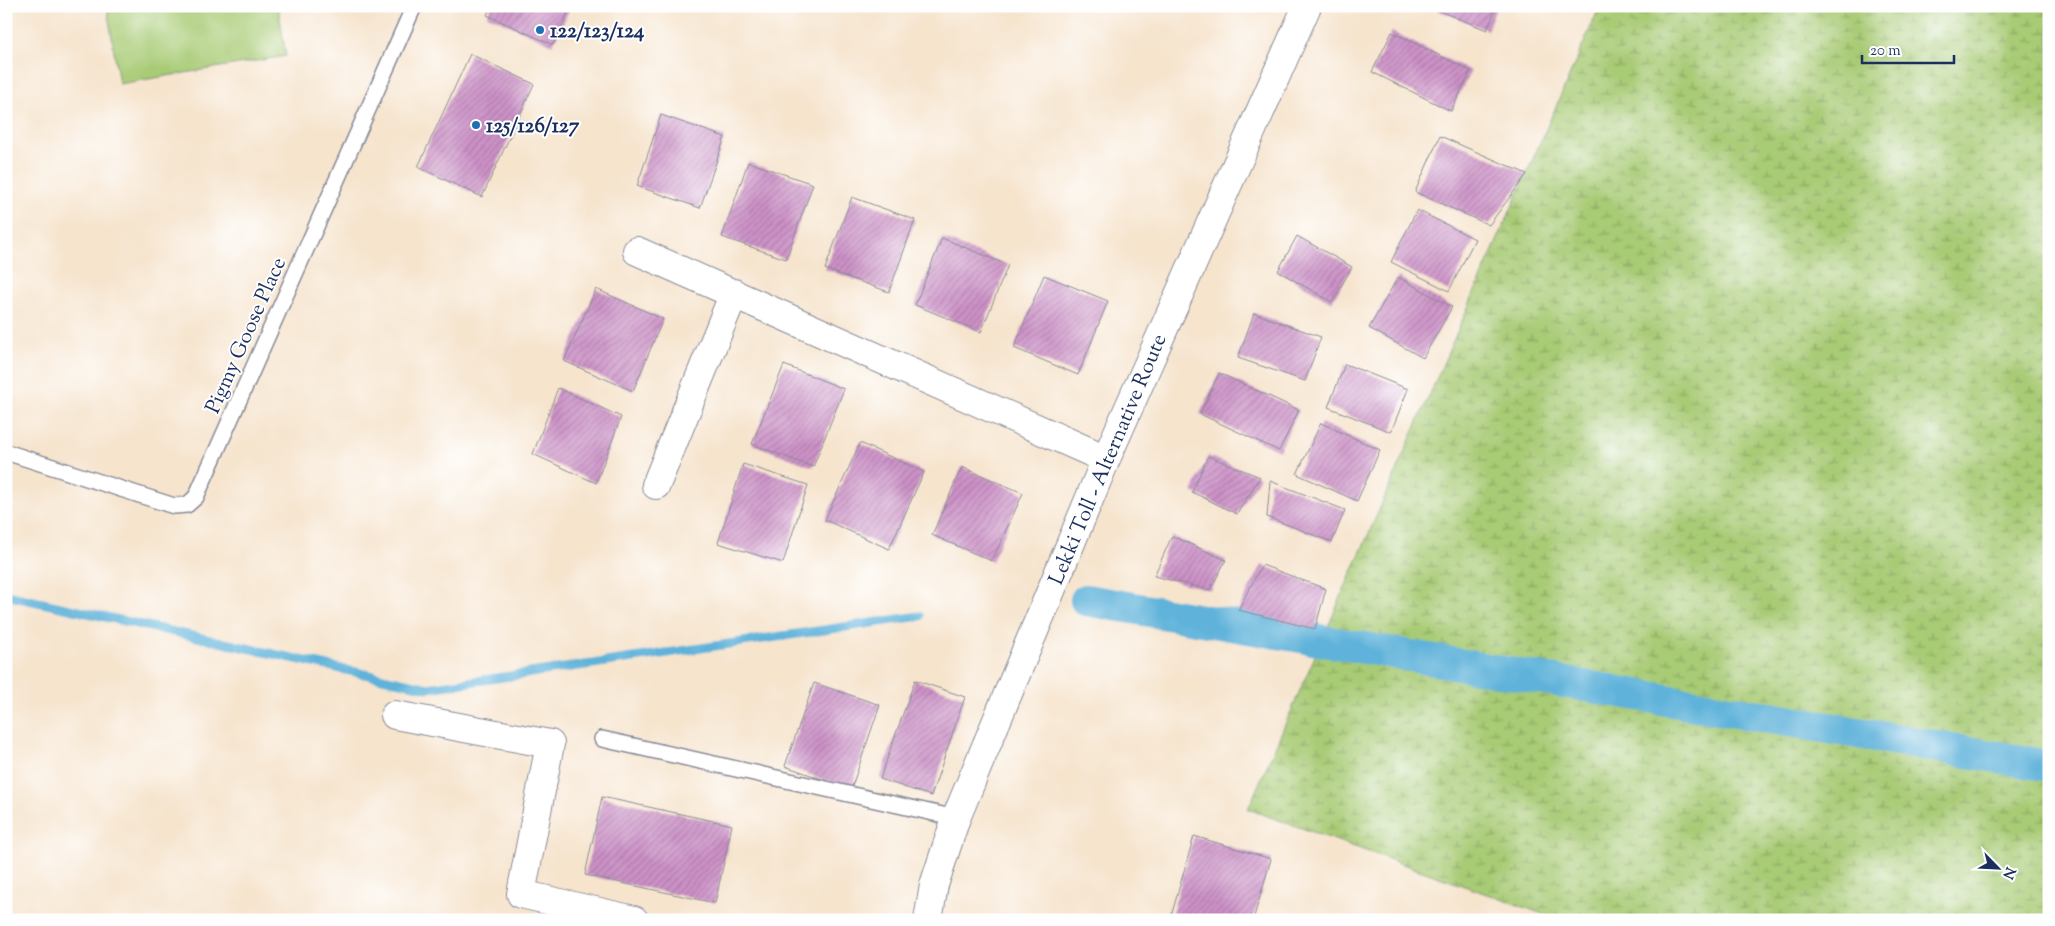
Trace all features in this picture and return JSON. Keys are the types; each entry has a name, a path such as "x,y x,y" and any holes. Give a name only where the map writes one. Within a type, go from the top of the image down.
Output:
{"street":[{"name":"Lekki Toll - Alternative Route","path":"928,920 934,885 956,818 1106,458 1307,6"},
{"path":"637,251 1106,458"},
{"path":"656,485 734,293"},
{"path":"395,715 550,744 521,894 634,920"}],"lane":[{"name":"Pigmy Goose Place","path":"6,452 174,506 187,505 196,497 414,6"},
{"path":"602,739 956,818"}],"green space":[{"path":"107,6 278,6 286,56 119,84"},
{"path":"1600,6 2049,6 2049,920 1560,920 1248,809"}],"building":[{"name":"122/123/124","path":"491,6 571,6 553,45 487,15"},
{"path":"1427,6 1497,6 1487,30"},
{"path":"1392,32 1471,71 1451,111 1372,72"},
{"name":"125/126/127","path":"470,54 534,84 482,197 418,167"},
{"path":"661,115 725,137 700,208 637,186"},
{"path":"1440,136 1527,174 1489,225 1415,192"},
{"path":"748,162 813,184 786,259 722,237"},
{"path":"852,197 915,220 889,292 825,269"},
{"path":"1417,210 1475,239 1449,291 1391,262"},
{"path":"1297,236 1352,267 1332,302 1278,271"},
{"path":"942,238 1008,265 981,332 915,305"},
{"path":"1044,275 1108,301 1078,375 1014,348"},
{"path":"1398,277 1452,307 1423,358 1369,328"},
{"path":"596,289 663,319 633,391 564,361"},
{"path":"1254,313 1321,337 1305,381 1238,358"},
{"path":"1345,364 1408,389 1391,432 1328,407"},
{"path":"784,365 844,389 813,467 752,444"},
{"path":"1219,373 1299,410 1279,451 1200,414"},
{"path":"558,388 621,417 596,483 533,454"},
{"path":"1321,423 1380,450 1357,501 1297,474"},
{"path":"860,443 924,472 889,549 825,520"},
{"path":"1208,456 1260,477 1237,514 1192,492"},
{"path":"743,464 808,485 783,563 718,543"},
{"path":"962,467 1023,493 992,561 932,535"},
{"path":"1270,481 1345,510 1332,542 1267,517"},
{"path":"1172,536 1226,560 1210,590 1154,576"},
{"path":"1262,565 1326,589 1315,629 1238,610"},
{"path":"915,680 965,697 931,796 880,779"},
{"path":"814,683 880,705 851,789 785,766"},
{"path":"602,797 732,825 715,903 585,875"},
{"path":"1194,836 1271,859 1253,920 1170,920"}],"waterway":[{"path":"6,595 428,688 920,616"},
{"path":"1086,600 2049,766"}],"place":[{"name":"122/123/124","path":"540,30"},
{"name":"125/126/127","path":"476,125"}]}
